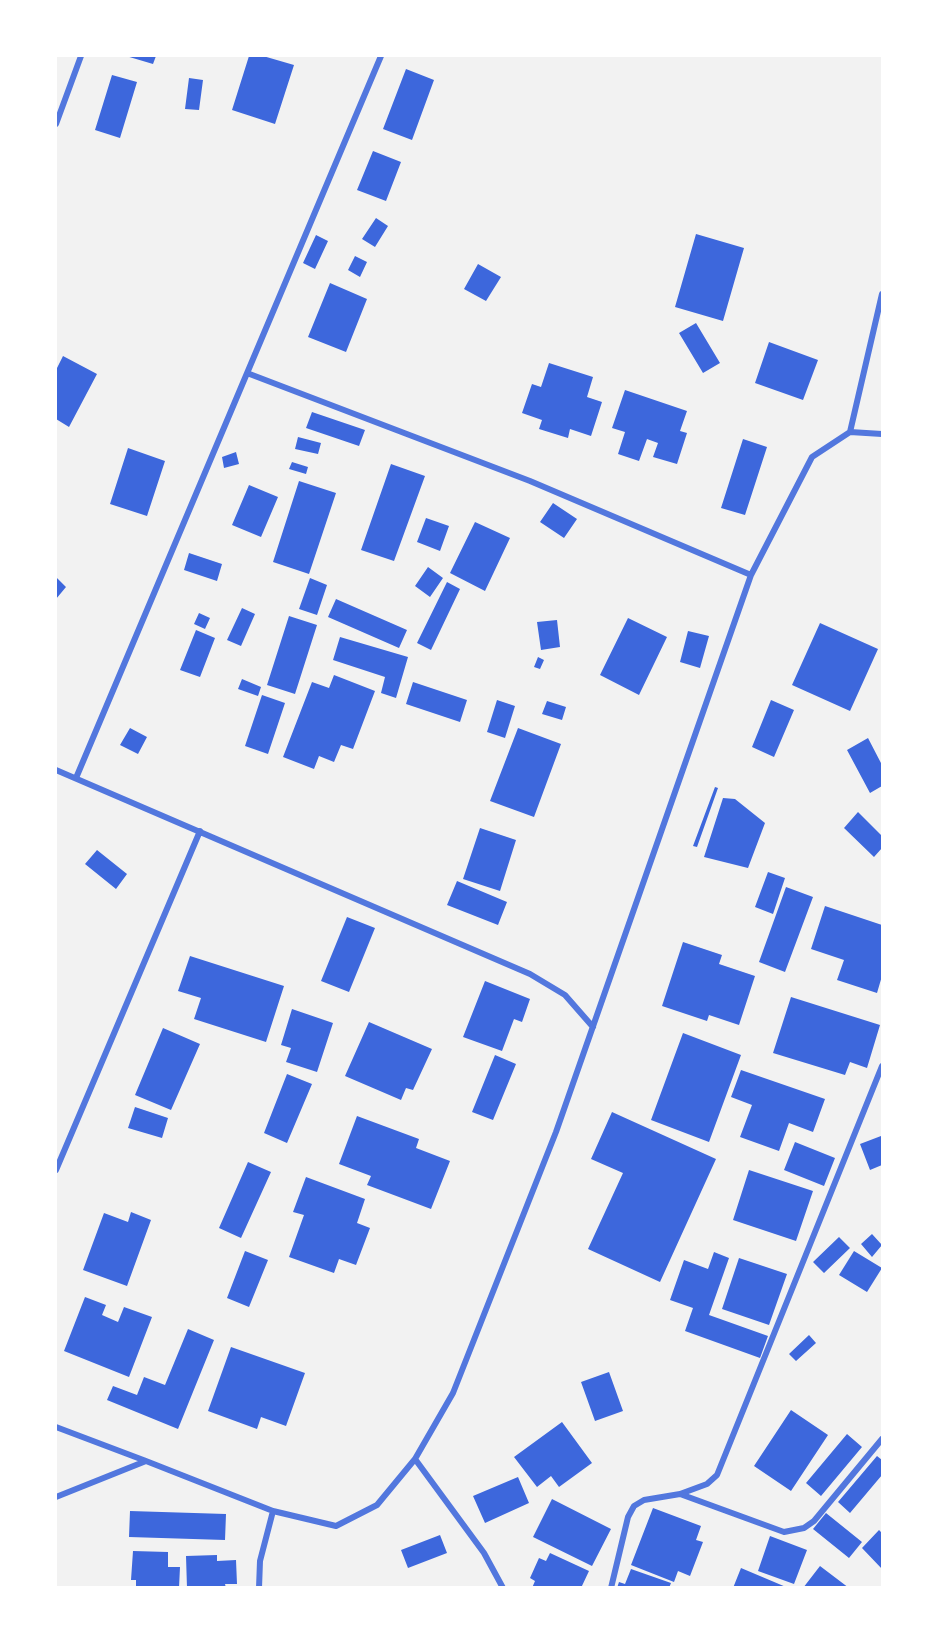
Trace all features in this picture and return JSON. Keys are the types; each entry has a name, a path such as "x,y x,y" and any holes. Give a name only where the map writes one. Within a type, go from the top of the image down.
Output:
{"street":[{"path":"56,124 81,56"},
{"path":"76,778 381,56"},
{"path":"850,432 882,294"},
{"path":"247,373 530,481 751,575"},
{"path":"56,1427 273,1511 336,1526 377,1506 415,1459 453,1393 556,1132 751,575 812,457 850,432 882,434"},
{"path":"56,770 530,974 565,995 593,1027"},
{"path":"56,1170 200,831"},
{"path":"611,1587 628,1517 634,1506 644,1500 680,1494 707,1484 717,1475 882,1066"},
{"path":"680,1494 784,1532 804,1528 814,1521 882,1439"},
{"path":"415,1459 484,1553 503,1587"},
{"path":"56,1497 146,1461"},
{"path":"259,1587 260,1561 273,1511"}],"building":[{"path":"126,56 156,56 153,64"},
{"path":"249,56 263,56 294,65 275,124 232,110"},
{"path":"406,69 434,80 412,140 383,129"},
{"path":"112,75 137,82 120,138 95,130"},
{"path":"189,78 203,80 199,110 185,109"},
{"path":"373,151 401,162 386,201 357,190"},
{"path":"376,218 388,226 375,247 362,239"},
{"path":"696,234 744,248 723,321 675,307"},
{"path":"316,235 328,241 315,269 303,263"},
{"path":"355,256 367,262 360,277 348,270"},
{"path":"478,264 501,277 486,301 464,289"},
{"path":"330,283 367,299 346,352 308,337"},
{"path":"696,323 720,363 703,373 679,333"},
{"path":"769,342 818,360 803,400 755,383"},
{"path":"63,356 97,374 69,427 56,419 56,370"},
{"path":"549,363 593,377 587,397 602,402 591,436 570,429 568,438 539,429 542,420 522,413 532,384 541,387"},
{"path":"625,390 687,411 680,431 687,433 677,464 653,457 658,443 647,439 639,461 618,454 625,432 612,428"},
{"path":"312,412 365,430 359,446 306,428"},
{"path":"298,437 321,443 318,454 295,449"},
{"path":"743,439 767,447 745,515 721,508"},
{"path":"128,448 165,461 147,516 110,504"},
{"path":"236,452 239,464 224,468 222,457"},
{"path":"292,462 308,467 306,474 289,469"},
{"path":"391,464 425,476 394,561 361,550"},
{"path":"299,481 336,493 309,574 273,562"},
{"path":"249,485 278,497 261,537 232,525"},
{"path":"553,503 577,519 564,538 540,522"},
{"path":"426,518 449,526 440,551 417,542"},
{"path":"475,522 510,538 485,591 450,573"},
{"path":"189,553 222,564 217,581 184,570"},
{"path":"428,567 443,578 430,597 415,586"},
{"path":"56,577 66,587 56,599"},
{"path":"310,578 327,585 317,615 299,609"},
{"path":"447,582 460,589 431,650 417,643"},
{"path":"336,599 407,630 399,648 328,617"},
{"path":"242,608 255,614 241,646 227,640"},
{"path":"199,613 210,618 205,629 194,624"},
{"path":"289,616 317,625 295,694 267,685"},
{"path":"628,618 667,637 639,695 600,675"},
{"path":"557,620 560,647 541,650 537,622"},
{"path":"820,623 878,649 850,711 792,685"},
{"path":"196,630 215,638 200,677 180,670"},
{"path":"688,631 709,636 700,668 680,662"},
{"path":"340,637 408,657 396,698 381,693 385,677 333,660"},
{"path":"538,657 544,660 540,669 534,667"},
{"path":"334,675 375,691 353,749 341,745 334,762 319,756 314,769 283,757 312,682 329,688"},
{"path":"242,679 261,687 258,696 238,689"},
{"path":"413,682 467,700 460,722 406,704"},
{"path":"262,695 285,703 268,754 245,746"},
{"path":"497,700 515,706 505,738 487,732"},
{"path":"771,700 794,710 774,757 752,747"},
{"path":"547,701 566,707 562,720 542,714"},
{"path":"130,728 147,737 138,754 120,745"},
{"path":"518,728 561,744 534,817 490,801"},
{"path":"868,738 882,765 882,786 870,793 847,750"},
{"path":"715,787 718,788 697,847 693,846"},
{"path":"723,798 735,799 765,823 748,868 704,857"},
{"path":"858,812 882,836 882,848 874,857 844,828"},
{"path":"480,828 516,840 500,891 463,879"},
{"path":"97,850 127,874 116,889 85,864"},
{"path":"768,872 785,878 773,914 755,907"},
{"path":"457,881 507,902 498,925 447,905"},
{"path":"786,887 813,897 785,972 759,962"},
{"path":"825,906 882,925 882,976 877,993 837,980 844,960 811,949"},
{"path":"347,917 375,928 349,992 321,981"},
{"path":"683,942 722,955 719,964 755,976 739,1025 709,1015 707,1021 662,1006"},
{"path":"190,956 284,986 266,1042 194,1019 201,998 178,991"},
{"path":"485,981 530,999 522,1022 514,1019 502,1051 463,1037"},
{"path":"791,997 880,1025 867,1068 850,1062 845,1075 773,1053"},
{"path":"292,1009 333,1023 317,1072 286,1062 291,1048 281,1045"},
{"path":"369,1022 432,1049 413,1090 406,1088 401,1100 345,1076"},
{"path":"163,1028 200,1044 171,1110 135,1095"},
{"path":"683,1033 741,1055 709,1142 651,1120"},
{"path":"495,1055 516,1064 493,1120 472,1112"},
{"path":"741,1070 825,1099 813,1132 789,1123 779,1151 740,1137 752,1105 731,1097"},
{"path":"287,1074 312,1084 287,1143 264,1133"},
{"path":"135,1107 168,1118 162,1138 128,1128"},
{"path":"612,1112 716,1159 660,1282 588,1249 623,1173 591,1159"},
{"path":"357,1116 419,1139 416,1148 450,1161 431,1209 367,1185 371,1176 339,1164"},
{"path":"881,1136 882,1165 870,1170 860,1144"},
{"path":"795,1142 835,1158 824,1186 784,1170"},
{"path":"248,1162 271,1172 241,1238 219,1228"},
{"path":"749,1170 813,1191 796,1241 733,1220"},
{"path":"306,1177 365,1199 357,1223 370,1228 356,1265 339,1259 334,1273 289,1257 304,1215 293,1212"},
{"path":"131,1212 151,1220 127,1286 83,1270 104,1213 128,1222"},
{"path":"872,1234 882,1245 872,1257 861,1244"},
{"path":"839,1237 850,1248 824,1273 813,1262"},
{"path":"245,1251 268,1260 249,1307 227,1298"},
{"path":"854,1251 882,1268 867,1292 839,1275"},
{"path":"714,1252 729,1258 709,1315 768,1336 760,1358 685,1331 693,1308 670,1300 684,1260 708,1269"},
{"path":"739,1258 787,1274 769,1325 722,1309"},
{"path":"85,1297 106,1305 102,1315 118,1322 124,1307 152,1317 129,1377 64,1351"},
{"path":"188,1329 214,1340 178,1429 107,1400 113,1386 137,1395 144,1377 165,1385"},
{"path":"809,1335 816,1343 796,1361 789,1354"},
{"path":"231,1347 305,1373 286,1426 261,1417 257,1429 208,1411"},
{"path":"609,1372 623,1411 595,1421 581,1382"},
{"path":"791,1410 828,1435 791,1491 754,1466"},
{"path":"562,1422 592,1463 559,1487 551,1476 537,1487 514,1457"},
{"path":"847,1434 862,1447 821,1496 806,1483"},
{"path":"877,1456 882,1460 882,1475 850,1513 838,1502"},
{"path":"518,1477 529,1503 485,1523 473,1496"},
{"path":"552,1499 611,1529 592,1566 533,1537"},
{"path":"653,1508 701,1526 696,1540 703,1542 690,1576 678,1571 674,1582 631,1565"},
{"path":"130,1511 226,1514 225,1540 129,1537"},
{"path":"826,1513 862,1542 849,1558 813,1529"},
{"path":"879,1530 882,1533 882,1569 862,1548"},
{"path":"440,1535 447,1553 408,1568 401,1550"},
{"path":"770,1536 807,1550 794,1584 758,1571"},
{"path":"133,1551 168,1552 168,1567 180,1567 179,1588 136,1588 136,1580 131,1580"},
{"path":"550,1553 589,1571 581,1588 532,1588 535,1581 530,1578 539,1558 546,1561"},
{"path":"217,1555 217,1561 236,1560 237,1584 225,1584 226,1588 187,1588 186,1556"},
{"path":"820,1566 849,1588 803,1588"},
{"path":"741,1568 786,1587 786,1588 733,1588"},
{"path":"631,1569 671,1583 669,1588 617,1588 619,1582 625,1584"}]}
